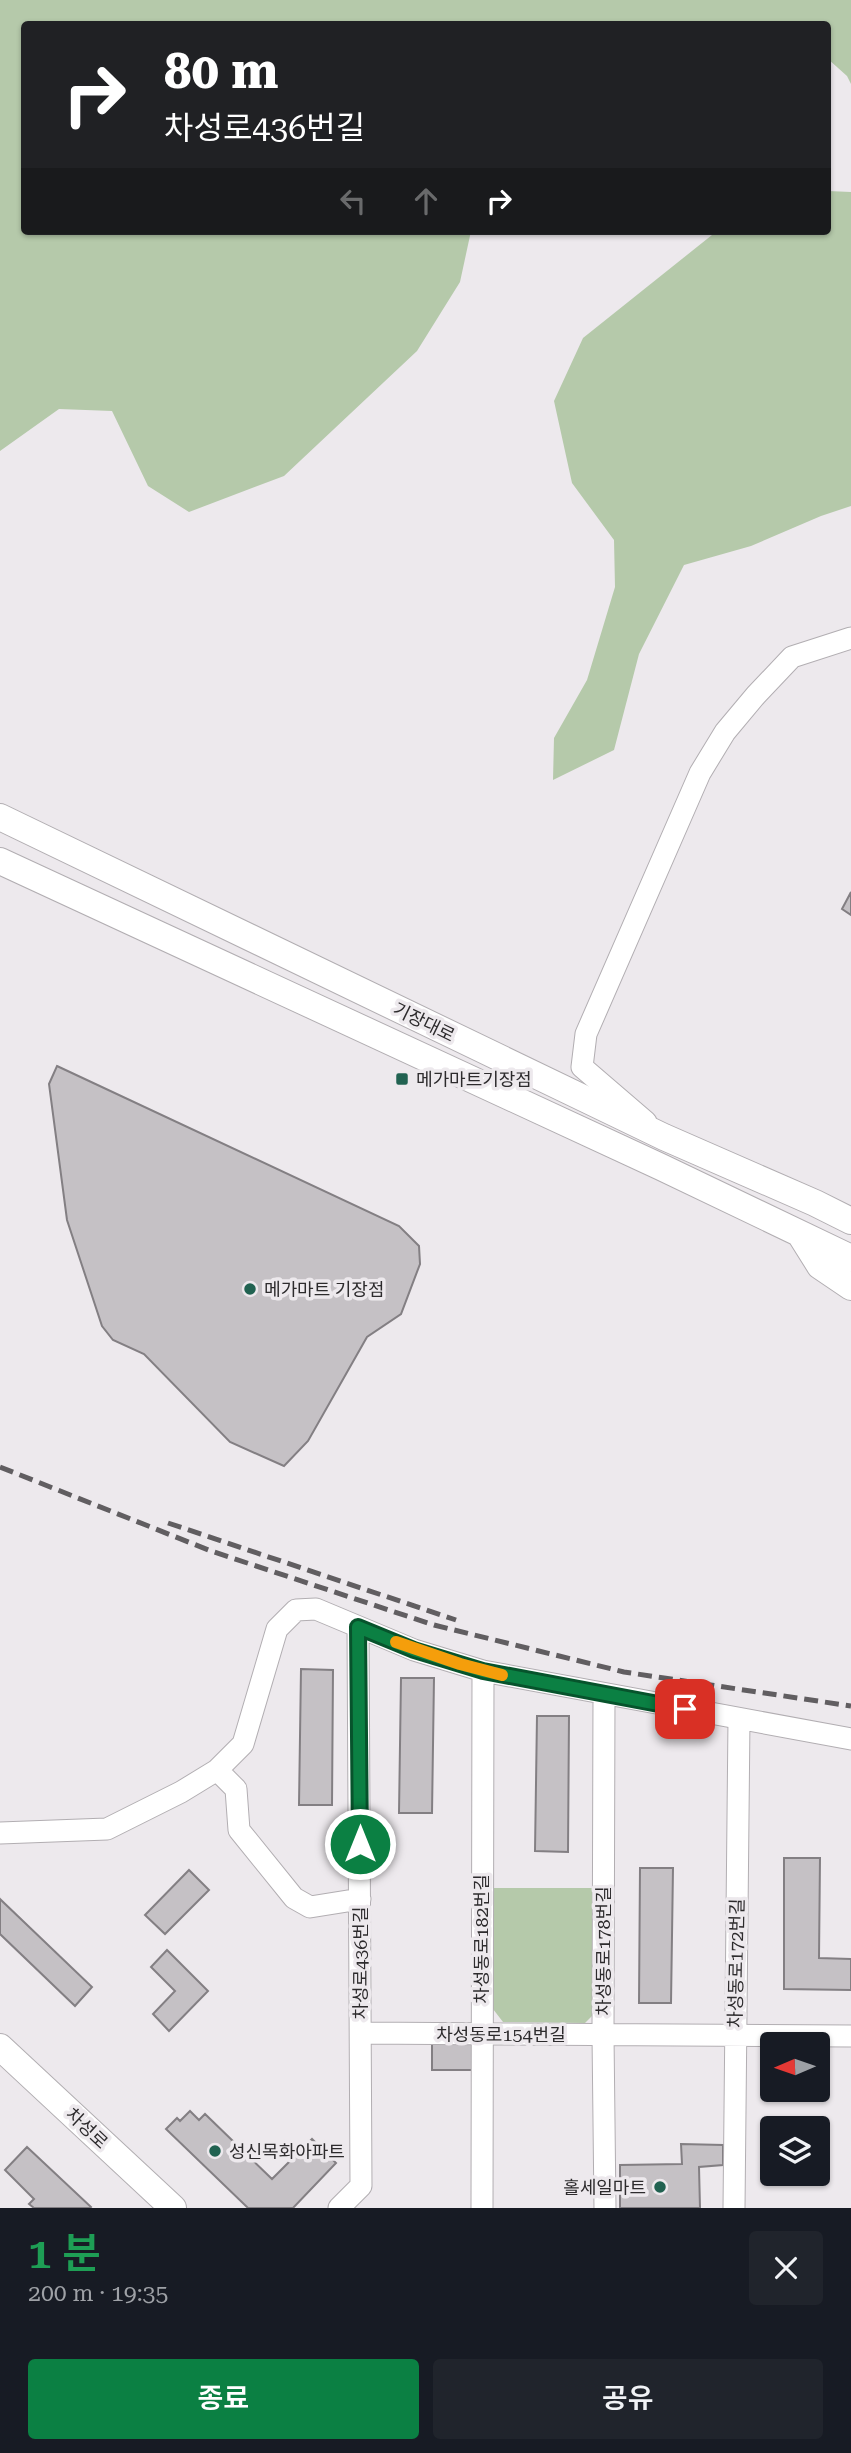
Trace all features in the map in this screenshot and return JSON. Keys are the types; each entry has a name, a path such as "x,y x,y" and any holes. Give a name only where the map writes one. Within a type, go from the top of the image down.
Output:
{"main road":[{"name":"기장대로","path":"0,817 664,1137 851,1221"},
{"name":"기장대로","path":"0,861 661,1167 851,1258"},
{"path":"800,1234 820,1266 851,1287"},
{"name":"차성로","path":"0,2047 173,2208"}],"street":[{"path":"664,1137 582,1067 586,1034 700,773 725,732 792,657 851,638"},
{"path":"0,1833 107,1829 181,1792 217,1770 243,1744 277,1629 296,1610 316,1609 414,1650 483,1671 851,1739"},
{"name":"차성로436번길","path":"339,2208 361,2186 358,1627"},
{"name":"차성동로182번길","path":"482,2208 483,1671"},
{"name":"차성동로178번길","path":"604,1695 605,2208"},
{"name":"차성동로172번길","path":"734,2208 739,1719"},
{"path":"217,1770 236,1789 239,1830 294,1898 310,1907 360,1899"},
{"name":"차성동로154번길","path":"361,2033 851,2036"}],"green space":[{"path":"0,0 851,0 851,84 847,76 831,62 831,21 21,21 21,235 470,235 460,282 417,351 284,476 189,512 148,486 112,411 59,409 0,451"},
{"path":"831,191 851,192 851,506 751,546 684,565 639,654 614,750 553,780 554,738 587,680 615,587 614,540 572,483 554,401 583,338 712,235 831,235"},
{"path":"493,1888 593,1888 593,2015 585,2023 503,2022 493,2009"}],"building":[{"path":"851,892 851,915 842,909"},
{"name":"메가마트 기장점","path":"57,1066 399,1226 419,1246 420,1264 401,1314 367,1337 308,1441 284,1466 230,1442 144,1354 113,1340 102,1326 67,1220 49,1084"},
{"path":"301,1669 333,1670 332,1805 299,1805"},
{"path":"401,1678 434,1678 432,1813 399,1813"},
{"path":"537,1716 569,1716 568,1852 535,1851"},
{"path":"784,1858 820,1858 819,1958 851,1959 851,1990 784,1989"},
{"path":"640,1868 673,1868 671,2003 639,2003"},
{"path":"189,1870 209,1890 165,1934 145,1915"},
{"path":"0,1899 92,1987 75,2006 0,1934"},
{"path":"167,1950 208,1991 169,2031 153,2014 175,1991 151,1967"},
{"path":"432,2038 468,2038 477,2048 477,2070 432,2070"},
{"name":"성신목화아파트","path":"190,2111 199,2120 205,2114 272,2179 312,2139 336,2163 293,2208 248,2208 166,2129 177,2118 180,2121"},
{"name":"홀세일마트","path":"681,2144 723,2145 723,2165 699,2167 700,2208 620,2208 620,2165 682,2164"},
{"path":"27,2147 91,2207 34,2208 29,2204 34,2199 5,2170"}],"railway":[{"path":"0,1467 211,1551 434,1625 624,1672 851,1706"},
{"path":"168,1523 456,1620"}],"slow traffic":[{"path":"396,1642 414,1650 502,1675"}],"place":[{"name":"메가마트기장점","path":"402,1079"},
{"name":"메가마트 기장점","path":"250,1289"},
{"name":"성신목화아파트","path":"215,2151"},
{"name":"홀세일마트","path":"660,2187"}],"route":[{"path":"360,1844 358,1627 414,1650 483,1671 685,1709"}]}
